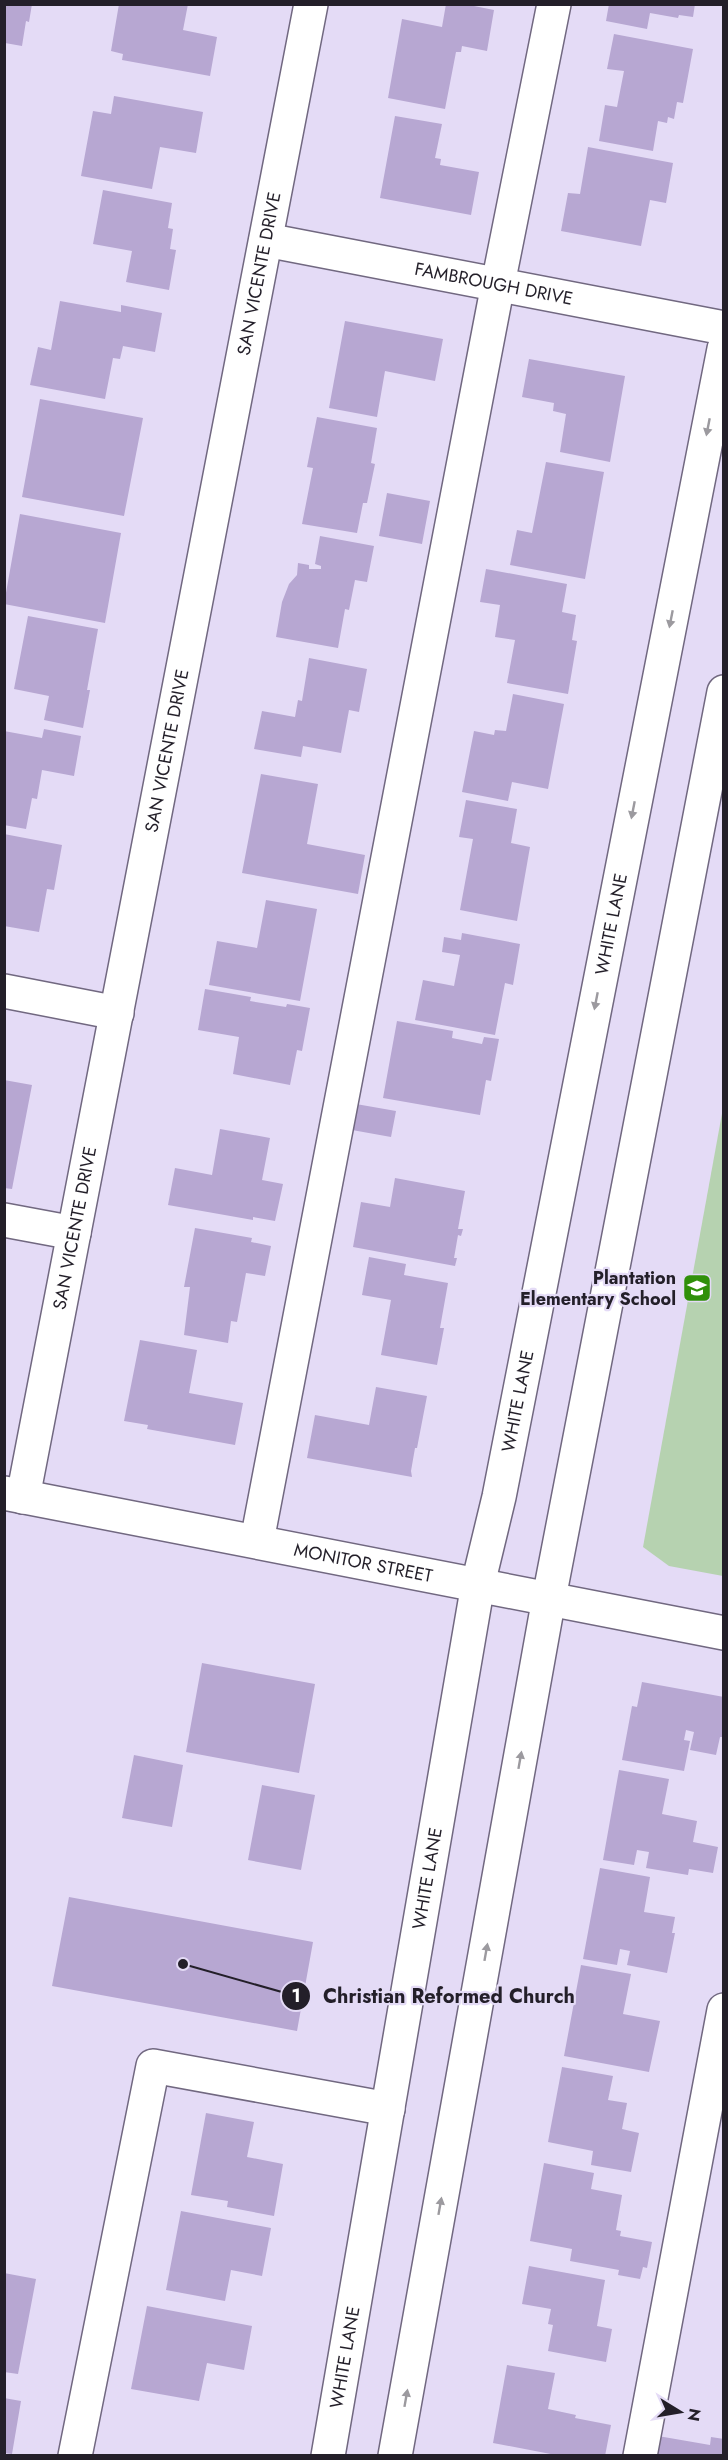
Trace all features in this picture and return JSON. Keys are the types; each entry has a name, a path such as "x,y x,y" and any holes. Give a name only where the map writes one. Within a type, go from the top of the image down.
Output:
{"main road":[{"name":"SAN VICENTE DRIVE","path":"14,1495 74,1233 311,4"},
{"path":"257,1541 498,284 554,4"},
{"name":"FAMBROUGH DRIVE","path":"266,240 723,328"},
{"name":"WHITE LANE","path":"328,2456 478,1584 502,1485 723,349"},
{"path":"395,2456 549,1598 723,692"},
{"path":"4,991 117,1013"},
{"path":"4,1220 74,1233"},
{"name":"MONITOR STREET","path":"14,1495 723,1633"},
{"path":"640,2456 723,2010"},
{"path":"75,2456 153,2066 388,2109"}],"green space":[{"name":"Plantation Elementary School","path":"723,1108 723,1576 669,1566 643,1547"}],"building":[{"path":"5,4 32,4 29,22 26,21 22,46 5,43"},
{"path":"119,4 188,4 183,30 217,37 210,76 122,60 123,54 111,51"},
{"path":"446,4 464,4 494,10 487,51 462,46 461,52 456,52 445,109 388,98 402,19 442,27"},
{"path":"609,4 695,4 693,17 679,15 678,18 650,13 647,29 606,21"},
{"path":"614,34 693,49 683,103 677,102 674,119 668,117 667,123 658,121 653,151 599,141 605,105 617,107 624,71 607,69"},
{"path":"114,96 203,112 196,153 160,147 152,189 81,176 93,111 111,114"},
{"path":"395,116 442,124 435,158 441,159 440,165 479,172 471,215 380,198"},
{"path":"588,147 673,163 666,203 650,200 641,246 561,231 568,193 580,194"},
{"path":"103,190 172,203 168,228 173,229 170,249 176,250 169,290 126,282 132,251 93,244"},
{"path":"60,301 121,312 121,305 162,313 155,352 123,346 120,359 113,358 105,399 30,385 38,347 51,350"},
{"path":"345,321 443,339 435,381 385,371 377,417 329,408"},
{"path":"529,359 625,376 610,462 560,452 566,414 553,411 554,403 522,397"},
{"path":"40,399 143,418 124,516 22,497"},
{"path":"317,417 377,428 371,463 375,464 367,503 363,503 357,533 302,524 313,468 307,467"},
{"path":"546,462 604,472 585,579 510,565 517,530 532,533"},
{"path":"387,493 430,501 422,544 379,536"},
{"path":"20,514 121,533 105,623 4,604"},
{"path":"320,536 374,546 367,582 355,580 349,610 345,609 338,648 276,637 282,602 289,584 297,575 298,563 309,565 309,569 321,569 321,566 315,564"},
{"path":"486,569 567,584 562,612 576,615 572,640 577,641 568,694 507,683 515,640 495,637 500,605 480,602"},
{"path":"28,616 98,629 83,728 44,720 49,696 14,689"},
{"path":"309,658 367,669 359,712 349,710 341,753 303,746 301,757 254,749 262,711 295,717 298,700 302,701"},
{"path":"513,694 564,704 548,789 512,782 508,801 462,792 474,731 494,735 495,730 506,731"},
{"path":"44,729 81,736 74,776 42,770 37,799 32,798 26,829 4,825 4,731 42,738"},
{"path":"261,774 318,784 307,844 365,855 358,894 242,873"},
{"path":"466,800 517,809 511,843 530,847 517,921 460,910 473,839 459,837"},
{"path":"4,834 62,845 54,890 47,889 39,932 4,926"},
{"path":"266,900 317,909 300,1001 209,985 217,941 257,948"},
{"path":"462,933 520,944 513,985 505,983 495,1035 415,1020 423,980 454,986 460,955 442,952 444,937 461,940"},
{"path":"205,989 251,997 250,1001 310,1008 302,1051 297,1050 290,1085 233,1074 239,1037 198,1030"},
{"path":"397,1021 453,1031 452,1038 482,1044 484,1037 499,1039 491,1081 486,1080 480,1115 383,1098"},
{"path":"4,1080 32,1085 12,1189 4,1188"},
{"path":"356,1104 396,1111 391,1137 352,1130"},
{"path":"220,1129 270,1138 262,1180 283,1184 275,1221 253,1217 253,1220 168,1205 175,1168 212,1175"},
{"path":"395,1178 465,1191 458,1229 463,1229 461,1236 458,1235 455,1266 353,1247 361,1202 390,1207"},
{"path":"195,1228 252,1238 251,1242 271,1246 265,1276 246,1273 237,1322 231,1321 228,1343 184,1335 190,1287 184,1287"},
{"path":"369,1257 406,1264 404,1275 448,1283 440,1328 444,1328 437,1365 381,1355 391,1300 362,1295"},
{"path":"140,1340 197,1350 189,1393 243,1403 235,1445 147,1429 148,1425 124,1421"},
{"path":"376,1387 427,1396 417,1448 415,1448 412,1477 307,1458 315,1415 369,1425"},
{"path":"202,1663 315,1684 299,1773 186,1752"},
{"path":"642,1682 724,1697 724,1737 720,1737 716,1755 690,1750 694,1732 686,1730 684,1740 690,1741 684,1771 622,1760 632,1706 637,1707"},
{"path":"134,1755 183,1765 172,1827 122,1818"},
{"path":"619,1770 669,1779 662,1814 697,1821 693,1842 718,1847 713,1873 689,1869 688,1875 646,1868 649,1852 637,1850 634,1865 603,1860"},
{"path":"262,1785 315,1795 301,1870 248,1860"},
{"path":"600,1868 650,1877 644,1912 675,1917 672,1933 675,1933 667,1973 627,1965 630,1951 620,1949 617,1965 583,1959"},
{"path":"69,1897 313,1942 297,2031 52,1986"},
{"path":"581,1965 631,1974 623,2014 660,2021 649,2072 564,2056"},
{"path":"562,2067 613,2076 608,2100 627,2103 622,2129 639,2133 631,2172 591,2165 593,2151 548,2142"},
{"path":"206,2113 254,2122 247,2157 283,2164 274,2216 227,2207 228,2201 191,2195"},
{"path":"544,2163 594,2173 591,2189 622,2195 616,2230 621,2231 620,2236 652,2242 647,2268 643,2267 640,2279 618,2275 619,2270 570,2261 572,2249 530,2241"},
{"path":"181,2211 271,2228 262,2276 231,2270 225,2301 166,2290"},
{"path":"529,2266 605,2280 597,2326 612,2329 606,2362 548,2351 553,2325 548,2324 551,2309 522,2304"},
{"path":"4,2273 36,2279 18,2374 4,2372"},
{"path":"147,2306 252,2326 244,2370 207,2363 199,2401 131,2389"},
{"path":"507,2365 555,2373 548,2409 576,2415 575,2418 611,2425 605,2456 561,2456 493,2443"},
{"path":"4,2398 21,2401 12,2454 4,2453"},
{"path":"658,2436 710,2445 711,2437 724,2439 724,2456 655,2456"}],"place":[{"name":"Plantation Elementary School","path":"697,1288"},
{"name":"Christian Reformed Church","path":"183,1964"}]}
